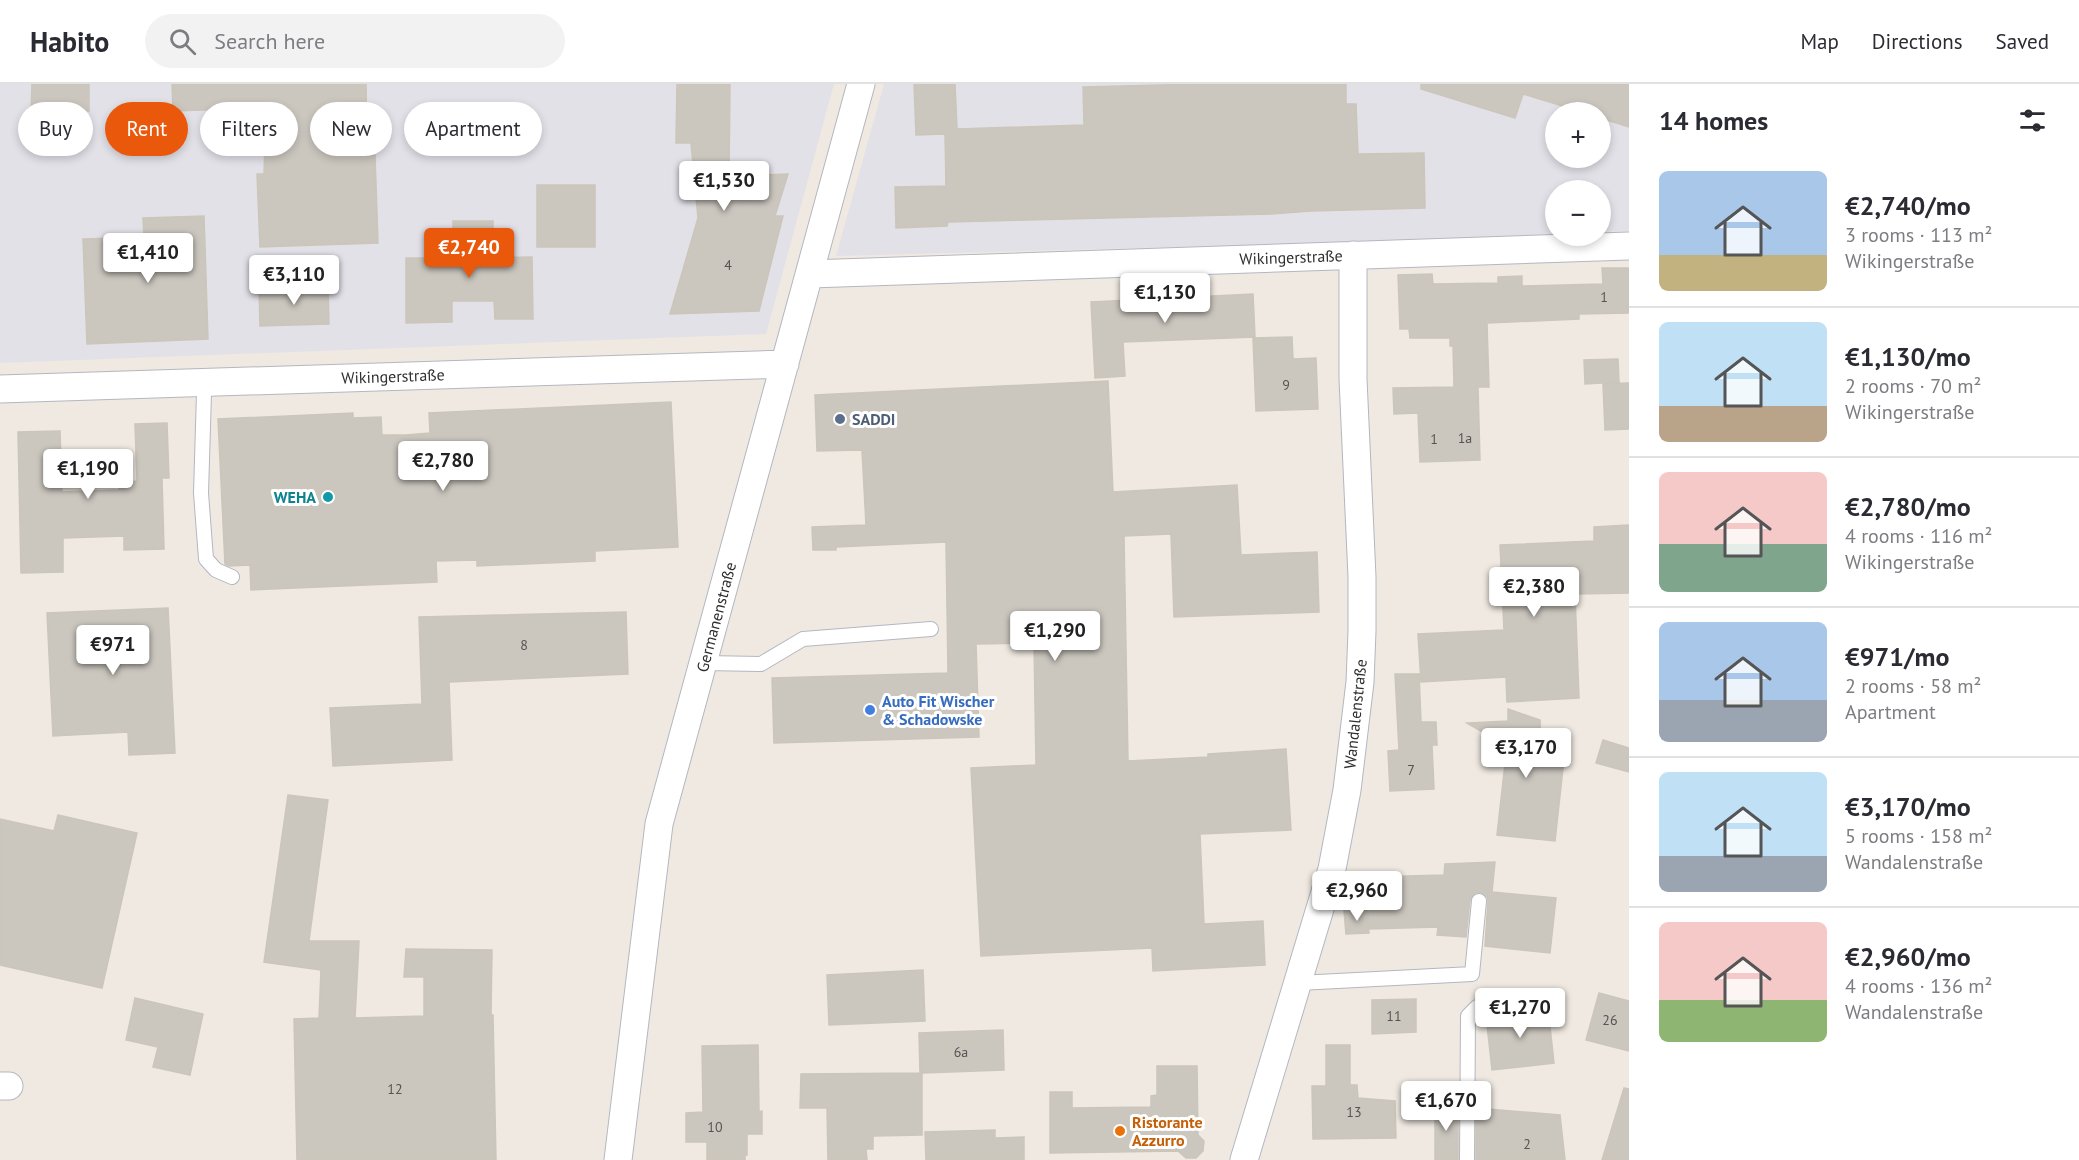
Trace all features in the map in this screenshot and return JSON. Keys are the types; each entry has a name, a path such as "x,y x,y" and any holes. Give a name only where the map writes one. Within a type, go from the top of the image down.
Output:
{"street":[{"name":"Germanenstraße","path":"618,1160 659,824 861,84"},
{"name":"Wikingerstraße","path":"810,274 1629,246"},
{"name":"Wandalenstraße","path":"1244,1160 1332,869 1347,790 1360,682 1362,631 1354,391 1353,255"},
{"name":"Wikingerstraße","path":"0,388 785,364"}],"lane":[{"path":"202,382 204,393 201,493 206,559 216,570 232,577"},
{"path":"704,663 761,664 802,639 931,629"},
{"path":"1299,984 1472,974 1479,901"},
{"path":"1467,1160 1468,1016 1477,1007"}],"shaded area":[{"path":"0,84 834,84 766,334 0,363"},
{"path":"884,84 1629,84 1629,231 1611,232 1611,180 1545,180 1545,234 1364,242 836,256"}],"building":[{"path":"32,84 89,84 89,102 31,102"},
{"path":"172,84 366,84 366,102 310,102 310,156 375,156 378,243 260,247 257,174 264,174 265,156 298,156 298,102 200,102 200,110 188,111 188,102 173,102"},
{"path":"677,84 730,84 729,176 788,174 775,216 783,216 759,311 670,314 698,218 691,143 676,143"},
{"path":"914,84 955,84 957,129 1084,125 1083,87 1346,84 1346,104 1356,104 1358,154 1424,153 1425,208 948,222 947,226 896,228 895,187 946,186 945,134 916,135"},
{"path":"1421,84 1629,84 1629,127 1611,121 1611,102 1549,102 1523,94 1515,118 1421,89"},
{"path":"537,185 595,185 595,247 537,247"},
{"path":"204,216 208,339 87,344 83,239 144,237 143,218"},
{"path":"453,221 493,221 493,258 532,257 533,319 495,319 494,301 452,301 452,322 406,323 406,258 453,258"},
{"path":"1602,268 1629,268 1629,313 1579,314 1579,319 1487,323 1489,387 1478,387 1480,460 1420,462 1418,413 1394,414 1393,388 1454,387 1453,346 1450,346 1450,338 1410,338 1409,329 1400,329 1398,275 1432,274 1433,284 1498,283 1498,277 1522,276 1522,286 1603,284"},
{"path":"328,285 329,324 260,326 259,287"},
{"path":"1253,294 1255,337 1123,342 1125,376 1095,378 1091,302"},
{"path":"1292,337 1293,359 1316,358 1318,409 1256,411 1253,338"},
{"path":"1618,359 1619,382 1585,384 1584,360"},
{"path":"1108,381 1113,492 1237,485 1241,555 1317,552 1319,612 1174,617 1171,534 1124,536 1128,761 1208,757 1208,754 1286,749 1291,830 1200,834 1204,924 1263,921 1265,965 1153,971 1152,948 981,956 971,768 1036,765 1034,643 976,644 979,737 774,743 772,678 948,673 946,542 813,550 812,527 866,525 862,450 817,451 815,395"},
{"path":"1629,383 1629,429 1605,430 1603,384"},
{"path":"671,402 678,547 595,551 595,561 477,566 477,560 436,561 437,582 251,590 250,565 229,566 225,564 218,419 353,413 353,418 381,417 382,435 406,435 430,433 429,413"},
{"path":"167,423 169,478 162,478 164,549 124,550 124,536 63,538 63,572 21,573 18,432 60,431 62,492 119,490 119,482 137,481 135,424"},
{"path":"1629,525 1629,593 1575,594 1579,698 1507,702 1506,677 1421,682 1418,634 1504,630 1500,545 1594,541 1594,527"},
{"path":"168,608 175,753 129,755 128,732 53,736 47,613"},
{"path":"626,612 628,674 449,682 452,760 333,766 330,708 422,704 419,617"},
{"path":"1395,674 1419,674 1421,722 1436,722 1437,745 1432,745 1434,789 1390,791 1388,751 1399,750"},
{"path":"1508,709 1540,720 1541,757 1564,759 1555,841 1497,835 1507,746 1467,723 1508,721"},
{"path":"1603,740 1629,748 1629,772 1596,763"},
{"path":"288,795 328,800 309,941 359,941 355,1018 424,1016 424,977 404,977 406,949 492,950 491,1015 493,1015 496,1160 297,1160 294,1019 319,1018 321,970 264,962"},
{"path":"58,815 137,833 102,988 0,965 0,819 54,831"},
{"path":"1495,862 1492,892 1556,898 1550,953 1485,946 1488,901 1487,897 1480,892 1475,893 1470,900 1466,937 1437,935 1438,927 1369,929 1366,887 1372,887 1371,877 1444,875 1445,864"},
{"path":"1367,910 1369,933 1346,934 1344,911"},
{"path":"923,970 925,1021 829,1025 827,975"},
{"path":"1599,993 1629,1001 1629,1051 1586,1040"},
{"path":"135,998 203,1014 190,1075 153,1067 158,1047 126,1040"},
{"path":"1416,999 1416,1032 1372,1034 1372,1000"},
{"path":"1548,1008 1554,1063 1492,1070 1486,1016"},
{"path":"1003,1030 1004,1070 922,1073 922,1135 873,1136 873,1149 866,1149 867,1160 828,1160 827,1108 800,1108 801,1074 920,1073 919,1033"},
{"path":"758,1045 759,1112 762,1111 762,1134 747,1134 745,1160 707,1160 707,1142 686,1142 686,1113 703,1112 702,1046"},
{"path":"1326,1045 1350,1045 1350,1085 1357,1085 1358,1098 1395,1101 1396,1138 1313,1139 1312,1086 1326,1086"},
{"path":"1157,1066 1197,1066 1198,1135 1204,1141 1203,1151 1196,1158 1186,1158 1178,1151 1050,1153 1050,1092 1072,1092 1072,1108 1151,1107 1151,1096 1157,1095"},
{"path":"1624,1088 1629,1089 1629,1160 1602,1160"},
{"path":"1435,1104 1458,1106 1458,1160 1435,1160"},
{"path":"1476,1108 1560,1115 1565,1160 1476,1160"},
{"path":"995,1130 995,1138 1024,1137 1024,1160 926,1160 925,1132"}],"place":[{"name":"SADDI","path":"840,419"},
{"name":"WEHA","path":"328,497"},
{"name":"Auto Fit Wischer & Schadowske","path":"870,710"},
{"name":"Ristorante Azzurro","path":"1120,1131"}]}
